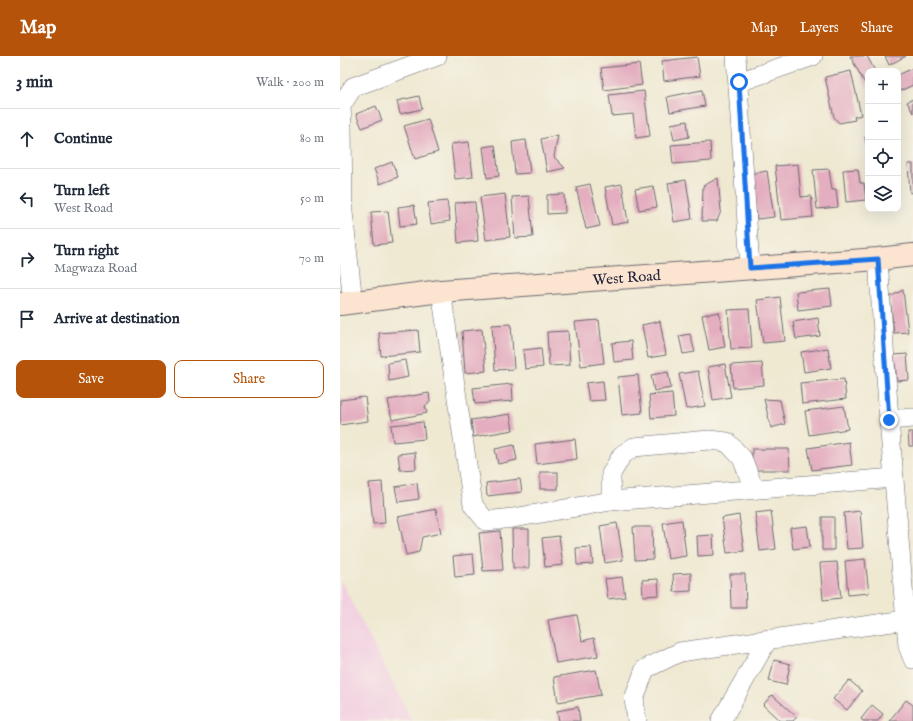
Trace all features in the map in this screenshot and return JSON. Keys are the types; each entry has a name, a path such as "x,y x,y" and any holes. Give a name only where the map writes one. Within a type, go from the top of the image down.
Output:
{"street":[{"path":"347,303 341,212 341,106 353,87 438,56"},
{"path":"736,56 739,82 750,268"},
{"path":"739,82 813,56"},
{"name":"West Road","path":"347,303 441,291 878,259 913,254"},
{"path":"878,259 889,420 908,646 913,659"},
{"path":"441,291 473,505 486,520 513,518 611,501 894,478"},
{"path":"889,420 913,418"},
{"path":"611,501 611,474 622,455 634,447 709,440 727,442 742,458 754,489"},
{"path":"637,721 634,699 645,669 680,652 906,620"},
{"path":"721,721 768,639"}],"shaded area":[{"path":"340,579 412,721 340,721"}],"building":[{"path":"850,56 867,56 873,68 865,68 865,84"},
{"path":"885,56 906,56 889,65"},
{"path":"697,57 700,76 664,81 662,61"},
{"path":"639,64 642,85 604,90 601,68"},
{"path":"913,68 913,85 901,91 901,74"},
{"path":"851,71 861,115 854,117 855,120 839,123 834,117 825,77"},
{"path":"702,90 705,106 670,112 667,97"},
{"path":"644,91 650,136 636,138 633,114 612,116 609,95"},
{"path":"419,96 422,109 400,114 397,101"},
{"path":"913,99 913,113 907,102"},
{"path":"376,106 382,120 362,128 356,114"},
{"path":"428,119 438,152 415,159 404,126"},
{"path":"687,121 689,137 674,140 671,124"},
{"path":"558,135 554,157 565,168 547,172 541,139"},
{"path":"526,140 530,173 515,174 512,142"},
{"path":"469,142 473,177 455,179 451,144"},
{"path":"710,142 711,161 673,164 671,145"},
{"path":"495,145 499,176 487,178 483,147"},
{"path":"392,162 398,177 380,184 374,169"},
{"path":"798,164 801,197 811,196 813,217 781,220 775,166"},
{"path":"908,164 913,164 913,192 910,193"},
{"path":"829,169 832,190 836,189 838,207 817,209 813,170"},
{"path":"858,169 860,183 864,183 865,200 846,202 843,170"},
{"path":"767,171 774,217 757,219 750,174"},
{"path":"718,178 721,211 717,221 702,221 703,186"},
{"path":"686,180 692,219 674,222 668,183"},
{"path":"590,184 600,226 586,229 576,187"},
{"path":"622,184 628,222 612,225 605,187"},
{"path":"653,186 657,207 639,210 635,189"},
{"path":"505,194 510,237 486,240 480,197"},
{"path":"564,194 565,213 547,214 547,195"},
{"path":"529,196 533,237 515,238 512,197"},
{"path":"447,201 450,221 431,224 428,203"},
{"path":"475,202 478,241 458,243 455,203"},
{"path":"414,205 417,224 400,226 398,207"},
{"path":"388,211 392,243 374,245 371,212"},
{"path":"830,289 832,306 798,310 796,292"},
{"path":"903,290 908,332 894,333 890,297"},
{"path":"780,297 785,341 763,343 757,300"},
{"path":"749,309 752,348 731,349 728,310"},
{"path":"719,312 725,347 709,350 702,315"},
{"path":"818,318 820,336 796,339 793,322"},
{"path":"599,320 604,363 581,366 575,322"},
{"path":"660,321 666,355 648,358 642,325"},
{"path":"511,324 514,369 495,370 492,325"},
{"path":"482,329 486,371 465,373 462,331"},
{"path":"418,330 420,352 381,356 379,333"},
{"path":"568,331 570,365 549,366 547,332"},
{"path":"690,334 695,352 683,354 679,336"},
{"path":"631,341 633,360 614,362 612,343"},
{"path":"541,348 543,367 525,369 523,350"},
{"path":"828,348 831,368 804,372 801,352"},
{"path":"907,354 909,380 897,381 894,355"},
{"path":"405,360 408,377 389,381 388,363"},
{"path":"762,363 764,385 733,388 731,365"},
{"path":"725,364 731,397 713,400 708,367"},
{"path":"698,371 705,406 686,409 679,374"},
{"path":"668,372 671,388 654,391 651,375"},
{"path":"638,375 642,413 622,415 618,377"},
{"path":"844,379 846,399 802,404 800,383"},
{"path":"603,381 605,400 589,401 586,383"},
{"path":"512,384 513,401 475,404 473,388"},
{"path":"429,393 430,402 425,406 427,413 392,420 388,400"},
{"path":"672,393 674,416 651,418 649,395"},
{"path":"365,397 368,421 340,425 340,400"},
{"path":"764,399 780,400 785,424 771,428"},
{"path":"844,406 848,429 809,435 805,411"},
{"path":"510,414 513,430 473,437 471,420"},
{"path":"423,422 425,439 393,442 391,425"},
{"path":"908,432 913,432 913,446 909,446"},
{"path":"575,439 577,459 537,464 535,444"},
{"path":"849,442 852,465 812,470 808,448"},
{"path":"514,445 517,460 498,464 495,449"},
{"path":"752,449 789,449 790,470 752,470"},
{"path":"415,452 416,469 400,470 398,454"},
{"path":"540,472 558,472 558,489 540,489"},
{"path":"520,479 522,492 487,496 486,483"},
{"path":"382,482 385,523 373,524 369,483"},
{"path":"417,483 419,499 398,502 395,487"},
{"path":"436,509 441,533 422,537 419,552 406,555 398,517"},
{"path":"771,511 776,549 760,551 755,513"},
{"path":"860,511 863,548 847,549 844,513"},
{"path":"739,515 744,551 727,553 722,518"},
{"path":"822,517 834,517 834,550 822,550"},
{"path":"682,520 686,556 668,559 663,523"},
{"path":"617,523 623,560 605,563 600,526"},
{"path":"807,526 810,547 793,549 790,528"},
{"path":"633,527 652,527 653,559 635,560"},
{"path":"512,529 529,529 529,568 513,568"},
{"path":"500,531 503,570 483,571 479,533"},
{"path":"713,535 714,555 698,556 697,536"},
{"path":"559,536 563,565 545,567 542,538"},
{"path":"591,547 593,564 577,565 576,548"},
{"path":"473,554 475,575 455,577 453,556"},
{"path":"865,559 869,593 848,595 845,561"},
{"path":"837,562 841,598 823,600 820,563"},
{"path":"691,573 691,591 674,592 673,574"},
{"path":"730,574 745,574 746,608 731,608"},
{"path":"622,577 625,597 608,599 605,579"},
{"path":"658,579 659,595 643,596 642,580"},
{"path":"577,615 582,641 594,638 598,656 556,663 548,620"},
{"path":"774,660 790,664 786,685 769,681"},
{"path":"596,670 601,695 558,702 554,677"},
{"path":"849,680 862,691 847,710 833,699"},
{"path":"772,695 797,717 793,721 780,721 763,705"},
{"path":"906,700 913,705 913,721 889,721"},
{"path":"872,705 883,714 878,721 863,721 861,719"},
{"path":"578,707 580,721 559,721 557,711"}],"route":[{"path":"739,82 750,268 878,259 889,420"}]}
